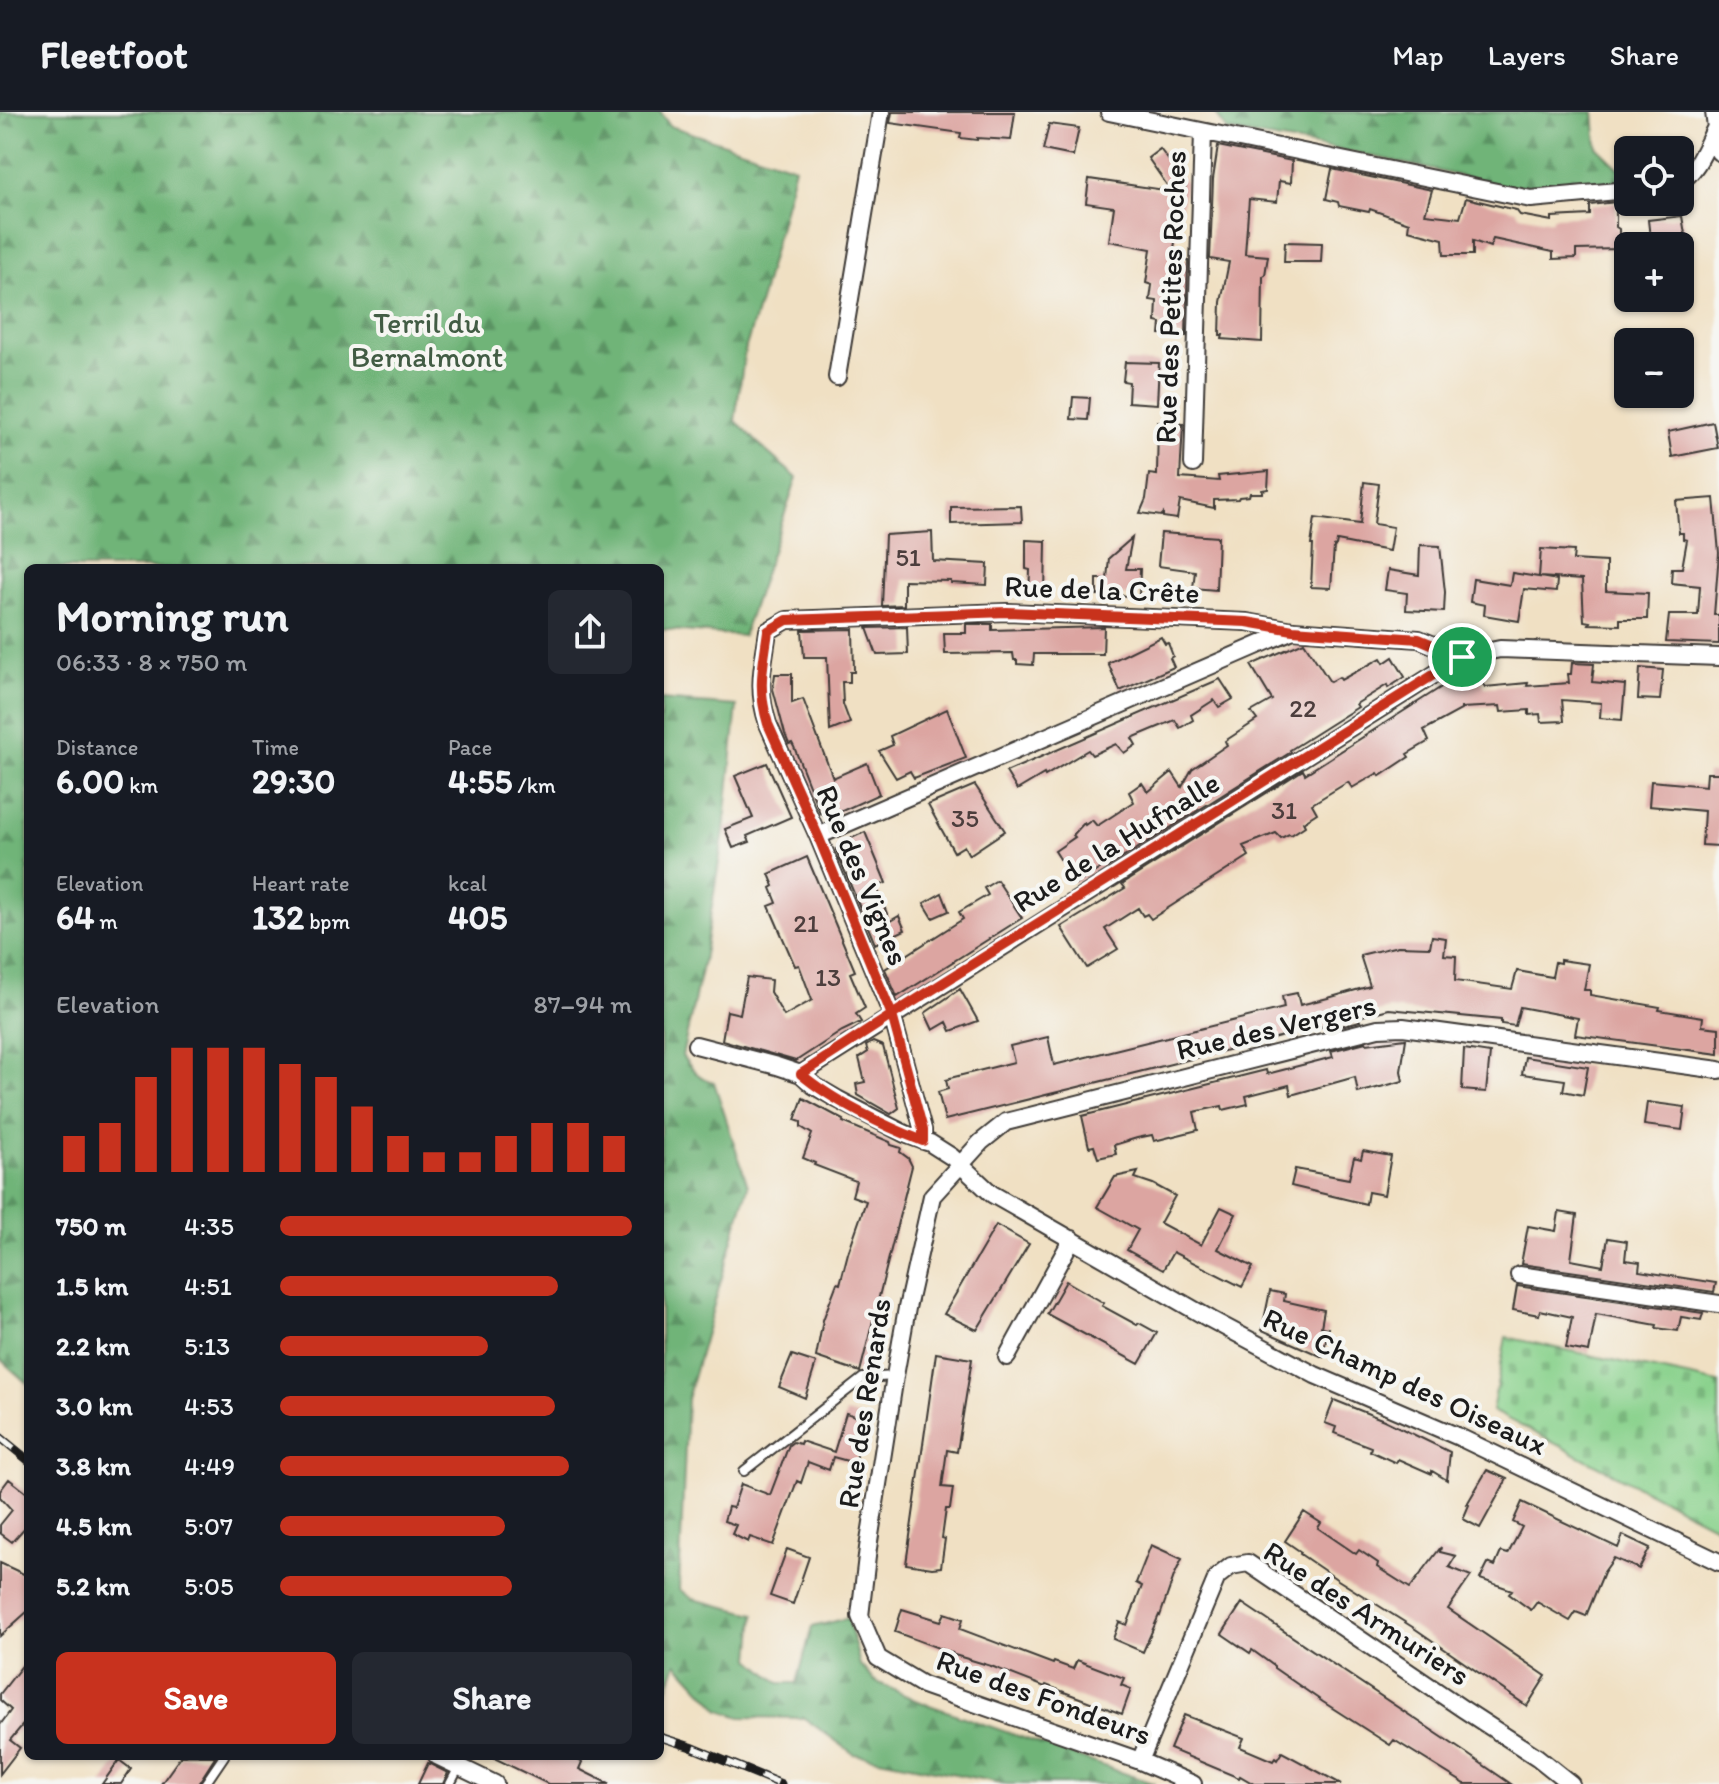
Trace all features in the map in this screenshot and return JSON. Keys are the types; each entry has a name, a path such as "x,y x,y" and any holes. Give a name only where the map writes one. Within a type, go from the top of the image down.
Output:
{"street":[{"path":"837,377 881,112"},
{"name":"Rue des Petites Roches","path":"1109,112 1531,199 1614,191"},
{"path":"1714,120 1719,152"},
{"path":"1694,168 1714,120"},
{"name":"Rue des Petites Roches","path":"1193,464 1203,132"},
{"name":"Rue de la Crête","path":"768,631 787,620 1007,612 1247,622 1293,630 1419,639 1462,657"},
{"path":"818,836 1293,630"},
{"name":"Rue des Vignes","path":"768,631 760,686 762,705 892,1015 923,1130 923,1141"},
{"path":"1462,657 1500,649 1719,657"},
{"name":"Rue de la Hufnalle","path":"801,1074 1462,657"},
{"name":"Rue des Vergers","path":"960,1165 981,1142 1006,1122 1378,1028 1403,1027 1719,1070"},
{"name":"Rue Champ des Oiseaux","path":"696,1045 801,1074 837,1099 952,1157 992,1194 1210,1319 1330,1383 1459,1437 1719,1562"},
{"name":"Rue des Renards","path":"878,1658 860,1616 895,1376 932,1196 960,1165"},
{"path":"1007,1357 1072,1239"},
{"path":"1519,1275 1719,1304"},
{"name":"Rue des Armuriers","path":"1140,1761 1217,1577 1231,1566 1248,1563 1537,1757 1568,1783"},
{"name":"Rue des Fondeurs","path":"878,1658 923,1685 1140,1761 1193,1784"},
{"path":"446,1760 495,1784"}],"lane":[{"path":"744,1471 863,1378 895,1376"},
{"path":"205,1784 221,1760"},
{"path":"450,1784 459,1766"}],"green space":[{"name":"Terril du Bernalmont","path":"0,112 660,112 670,126 795,167 745,350 735,420 797,478 743,636 664,629 664,564 24,564 24,1380 0,1359"},
{"path":"1215,112 1594,112 1597,147 1614,163 1614,183 1531,192 1358,153 1227,131"},
{"path":"664,700 737,706 724,831 703,961 682,1056 700,1076 714,1082 748,1186 687,1399 679,1589 693,1599 755,1614 751,1659 779,1683 797,1683 812,1627 848,1618 860,1665 875,1681 915,1700 1155,1784 1006,1784 854,1754 804,1718 740,1717 720,1710 677,1663 667,1691 664,1690"},
{"path":"1506,1337 1719,1383 1719,1528 1492,1411"}],"building":[{"path":"892,112 1015,112 1011,140 977,140 960,138 961,133 890,123"},
{"path":"1049,124 1079,128 1073,156 1043,150"},
{"path":"1218,146 1292,161 1291,183 1279,181 1277,202 1249,199 1245,254 1268,256 1263,276 1262,342 1222,339 1223,335 1220,335 1221,302 1229,262 1210,259 1213,179"},
{"path":"1160,149 1186,183 1172,259 1188,261 1186,336 1160,334 1161,323 1156,322 1157,301 1150,300 1152,285 1146,283 1151,249 1109,241 1114,207 1086,203 1089,179 1171,191 1148,158"},
{"path":"1332,169 1432,190 1425,214 1460,218 1466,198 1516,210 1520,215 1552,221 1552,217 1590,215 1590,205 1614,202 1619,232 1614,232 1614,249 1576,250 1576,258 1553,259 1553,252 1493,239 1490,247 1473,241 1473,255 1444,255 1443,239 1408,230 1409,223 1370,209 1369,212 1339,206 1338,202 1326,199"},
{"path":"1682,216 1685,232 1649,232 1648,220"},
{"path":"1285,242 1322,243 1321,262 1284,262"},
{"path":"1125,362 1159,363 1157,404 1128,402 1129,382 1123,381"},
{"path":"1073,397 1090,398 1088,420 1071,419"},
{"path":"1158,422 1183,424 1180,478 1219,481 1218,476 1269,471 1268,489 1238,499 1214,500 1214,508 1180,501 1177,519 1163,517 1163,514 1140,513 1146,499 1149,474 1157,475"},
{"path":"1713,422 1718,448 1672,457 1668,432"},
{"path":"1364,482 1379,484 1374,524 1393,527 1389,551 1337,541 1331,588 1311,587 1311,545 1315,518 1360,524"},
{"path":"1714,498 1719,553 1714,615 1719,615 1719,644 1666,642 1669,615 1698,615 1700,586 1671,583 1672,568 1682,568 1687,540 1683,539 1683,533 1679,533 1676,501"},
{"path":"1021,506 1022,522 951,524 951,507"},
{"path":"932,532 933,561 988,564 987,585 904,580 904,605 882,606 885,535"},
{"path":"1161,533 1218,537 1216,590 1193,588 1195,571 1158,566"},
{"path":"1132,538 1126,569 1140,569 1139,596 1097,595 1097,579 1107,579 1109,558"},
{"path":"1026,540 1046,541 1045,598 1029,597 1030,570 1026,569"},
{"path":"1420,545 1440,546 1444,612 1406,610 1407,593 1385,590 1388,570 1419,575"},
{"path":"1541,549 1574,551 1573,560 1606,562 1606,591 1648,593 1647,619 1620,619 1620,625 1589,624 1584,621 1582,580 1540,577 1557,580 1556,592 1524,589 1519,621 1484,615 1485,605 1470,602 1473,579 1510,585 1512,573 1539,577"},
{"path":"966,624 992,624 992,630 1104,627 1103,654 1034,654 1033,665 1017,664 1013,653 945,654 944,633 966,633"},
{"path":"907,627 908,654 877,655 867,628"},
{"path":"853,629 854,672 850,672 850,682 842,682 843,704 850,723 830,731 827,657 804,657 802,630"},
{"path":"1161,637 1165,644 1168,643 1174,667 1120,691 1108,663"},
{"path":"1304,642 1330,682 1339,677 1341,680 1381,658 1384,663 1393,657 1405,677 1356,704 1358,707 1291,752 1076,884 1055,851 1075,837 1073,835 1084,823 1092,820 1097,826 1134,802 1129,792 1142,783 1148,792 1172,772 1182,787 1192,769 1227,745 1225,741 1257,720 1251,712 1272,700 1251,665"},
{"path":"1572,663 1594,664 1592,682 1625,685 1622,720 1600,718 1601,703 1562,700 1564,721 1541,722 1540,714 1529,715 1529,710 1501,712 1500,706 1461,708 1424,730 1429,741 1380,776 1378,773 1352,788 1348,782 1312,804 1317,813 1291,835 1281,838 1276,833 1243,846 1249,856 1151,919 1147,914 1143,916 1138,908 1105,929 1118,949 1087,968 1061,927 1125,888 1122,884 1303,770 1305,774 1443,686 1459,681 1473,668 1485,687 1528,683 1527,686 1569,683"},
{"path":"1640,668 1663,670 1660,700 1638,699"},
{"path":"775,674 792,674 792,703 803,699 833,778 867,763 879,794 829,817 820,813 794,747 792,743 789,744 785,734 773,689"},
{"path":"1220,679 1233,699 1219,707 1214,700 1191,715 1193,720 1180,728 1175,720 1132,738 1136,745 1124,753 1116,744 1092,755 1088,750 1017,790 1006,772"},
{"path":"947,709 966,758 914,778 910,771 896,778 879,751 893,745 890,736"},
{"path":"767,763 791,817 747,836 750,842 733,848 725,829 753,818 735,776"},
{"path":"1707,773 1719,773 1719,846 1702,845 1704,811 1649,806 1651,781 1706,786"},
{"path":"975,785 1005,831 969,855 964,846 954,852 928,805"},
{"path":"865,832 886,883 876,887 890,921 899,916 905,930 875,944 836,850 840,843"},
{"path":"807,857 855,971 850,973 865,1008 856,1014 861,1022 796,1061 722,1040 727,1011 740,1014 747,977 771,980 770,992 784,1016 812,1000 799,965 795,966 769,906 777,903 769,874"},
{"path":"997,880 1022,918 897,997 885,969 963,919 959,912 988,895 984,888"},
{"path":"942,893 949,911 933,918 924,903"},
{"path":"1432,936 1446,938 1444,955 1456,956 1455,981 1512,989 1517,971 1552,977 1555,962 1560,963 1560,960 1589,964 1584,990 1590,990 1590,995 1703,1017 1702,1026 1719,1028 1719,1054 1575,1035 1578,1018 1520,1007 1515,1026 1501,1024 1501,1020 1389,1009 1325,1030 1324,1026 945,1120 938,1092 948,1089 946,1080 1014,1062 1010,1046 1048,1037 1054,1065 1284,1008 1282,996 1297,993 1300,1005 1328,998 1370,986 1360,955 1398,946 1430,947"},
{"path":"960,989 978,1021 951,1031 947,1022 933,1030 925,1013"},
{"path":"1406,1039 1401,1071 1403,1081 1358,1093 1355,1077 1291,1095 1289,1085 1246,1096 1248,1104 1194,1112 1198,1130 1154,1141 1152,1135 1137,1138 1114,1145 1116,1154 1098,1158 1094,1146 1089,1147 1082,1116 1266,1070 1267,1074 1333,1057 1331,1051 1366,1042"},
{"path":"873,1042 883,1046 899,1108 891,1114 858,1095 856,1084 865,1082 859,1058 868,1052 866,1046"},
{"path":"1464,1049 1490,1053 1486,1092 1462,1090"},
{"path":"1525,1057 1588,1067 1583,1095 1563,1091 1565,1080 1522,1074"},
{"path":"803,1098 843,1122 901,1148 900,1152 912,1166 860,1372 816,1357 823,1320 837,1283 840,1284 866,1201 852,1196 856,1181 803,1158 812,1134 795,1120"},
{"path":"1647,1102 1685,1107 1682,1130 1644,1125"},
{"path":"1363,1151 1391,1156 1384,1195 1368,1192 1366,1204 1291,1186 1295,1169 1349,1179 1354,1157 1361,1159"},
{"path":"1138,1172 1135,1178 1175,1196 1160,1223 1201,1245 1221,1207 1236,1214 1218,1249 1253,1267 1242,1287 1173,1252 1163,1270 1127,1250 1138,1230 1097,1207 1115,1177"},
{"path":"1559,1212 1577,1215 1571,1260 1603,1266 1608,1238 1627,1241 1625,1260 1640,1262 1639,1271 1716,1283 1714,1292 1521,1264 1528,1226 1556,1231"},
{"path":"996,1225 1029,1244 977,1330 944,1314"},
{"path":"1066,1281 1104,1303 1102,1306 1157,1333 1139,1364 1047,1314"},
{"path":"1517,1286 1703,1313 1701,1320 1681,1317 1678,1331 1596,1314 1589,1352 1566,1348 1572,1317 1540,1310 1539,1315 1513,1310"},
{"path":"1270,1291 1285,1294 1284,1301 1324,1310 1321,1327 1328,1328 1323,1357 1262,1330"},
{"path":"936,1353 972,1359 957,1452 947,1450 942,1487 953,1488 950,1509 946,1509 941,1567 932,1568 906,1564"},
{"path":"792,1355 816,1363 805,1398 779,1387"},
{"path":"1334,1400 1450,1452 1447,1480 1398,1459 1396,1463 1370,1451 1371,1447 1334,1433 1336,1427 1325,1423"},
{"path":"846,1413 861,1418 854,1443 860,1444 855,1463 833,1457 829,1470 808,1462 801,1483 797,1481 773,1545 750,1537 748,1542 732,1534 736,1525 724,1521 728,1507 733,1508 741,1484 770,1495 789,1445 793,1442 800,1444 801,1441 834,1452"},
{"path":"1487,1470 1507,1479 1480,1528 1463,1519 1467,1504"},
{"path":"9,1479 24,1491 24,1528 12,1542 0,1533 0,1525 12,1510 0,1497 0,1491"},
{"path":"1522,1502 1618,1548 1623,1535 1650,1548 1639,1569 1614,1558 1604,1572 1586,1616 1576,1612 1570,1621 1537,1602 1531,1610 1509,1594 1512,1590 1480,1579 1488,1563 1495,1566 1501,1552 1508,1554 1522,1527 1513,1522"},
{"path":"1304,1512 1321,1523 1318,1528 1356,1554 1359,1550 1378,1563 1377,1567 1410,1588 1441,1547 1440,1552 1456,1556 1449,1567 1471,1576 1448,1609 1546,1676 1527,1706 1285,1541"},
{"path":"1151,1545 1182,1559 1143,1652 1113,1639 1119,1622 1127,1625 1142,1586 1136,1583"},
{"path":"787,1549 809,1557 793,1604 770,1596"},
{"path":"0,1563 24,1574 24,1615 0,1636"},
{"path":"1242,1603 1511,1784 1465,1784 1394,1740 1390,1745 1323,1702 1252,1650 1250,1653 1222,1634"},
{"path":"902,1609 941,1621 945,1613 963,1619 960,1629 1053,1664 1073,1669 1077,1660 1124,1678 1121,1685 1131,1689 1122,1714 895,1632"},
{"path":"24,1663 24,1723 10,1740 20,1748 0,1774 0,1725 11,1710 0,1700 0,1694"},
{"path":"1184,1715 1244,1738 1240,1747 1273,1761 1282,1752 1341,1784 1254,1784 1170,1749"},
{"path":"119,1760 131,1769 121,1784 102,1784"},
{"path":"178,1760 213,1760 198,1784 161,1784"},
{"path":"498,1760 578,1760 582,1762 579,1769 609,1784 548,1784"},
{"path":"428,1763 448,1773 443,1784 418,1784"}],"railway":[{"path":"0,1437 24,1457"},
{"path":"664,1738 781,1784"}],"route":[{"path":"1462,657 892,1015 923,1130 923,1141 837,1099 801,1074 892,1015 768,724 760,686 768,631 787,620 1007,612 1247,622 1293,630 1419,639 1462,657"}]}
